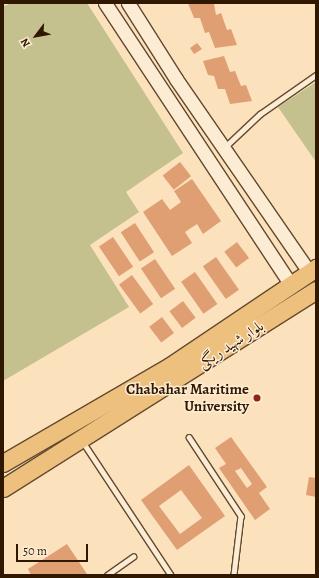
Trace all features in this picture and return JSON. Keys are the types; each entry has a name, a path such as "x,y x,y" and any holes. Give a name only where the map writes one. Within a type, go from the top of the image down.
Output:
{"highway":[{"name":"بلوار شهید ریگی","path":"3,463 170,366 313,270"},
{"name":"بلوار شهید ریگی","path":"3,488 82,441 315,293"}],"street":[{"path":"105,3 276,260 291,285"},
{"path":"128,3 292,250 313,270"},
{"path":"276,260 292,250"}],"lane":[{"path":"223,148 260,114 316,75"},
{"path":"189,437 241,516 234,575"},
{"path":"82,441 171,575"},
{"path":"107,575 133,557"}],"shaded area":[{"path":"3,3 5,6 11,3 87,3 183,153 126,192 139,212 90,245 129,307 3,381"},
{"path":"316,82 316,162 278,107"}],"building":[{"path":"188,3 214,4 216,15 221,13 227,30 231,29 237,45 215,48 209,32 205,33 200,18 194,18"},
{"path":"197,43 202,49 194,54 190,48"},
{"path":"224,56 230,72 235,71 241,86 246,85 252,101 230,104 225,89 218,89 214,76 208,75 203,61"},
{"path":"180,162 191,176 174,190 163,176"},
{"path":"192,179 221,221 203,234 197,224 185,232 192,243 172,256 143,212 162,199 170,210 181,202 174,191"},
{"path":"135,223 154,252 140,262 121,232"},
{"path":"113,237 133,267 119,276 99,247"},
{"path":"237,242 249,258 236,268 224,252"},
{"path":"216,257 239,290 226,299 203,266"},
{"path":"155,259 175,289 161,298 141,269"},
{"path":"195,272 217,304 203,314 181,282"},
{"path":"132,275 153,304 140,314 119,284"},
{"path":"183,301 196,318 182,328 169,311"},
{"path":"162,317 174,333 161,343 149,327"},
{"path":"231,437 267,487 259,493 270,509 255,520 219,468 226,464 215,448","holes":["241,468 252,484 247,488 235,471"]},
{"path":"189,465 225,516 177,550 141,500","holes":["181,490 202,518 180,534 159,506"]},
{"path":"309,477 316,478 316,497 306,495"},
{"path":"67,544 87,574 31,575 28,569"}],"place":[{"name":"Chabahar Maritime University","path":"257,398"}]}
